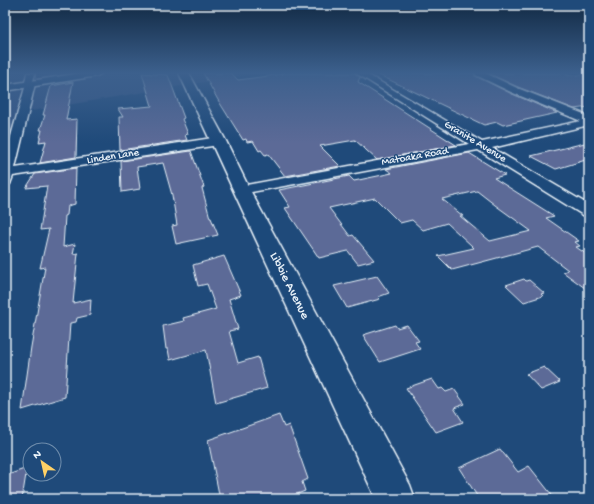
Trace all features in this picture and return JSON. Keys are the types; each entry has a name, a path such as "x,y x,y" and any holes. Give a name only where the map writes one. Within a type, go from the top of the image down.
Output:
{"main road":[{"name":"Libbie Avenue","path":"196,97 219,141 241,190 396,499"}],"street":[{"path":"6,177 26,97"},
{"name":"Granite Avenue","path":"400,97 589,212"},
{"path":"530,97 589,121"},
{"name":"Matoaka Road","path":"241,190 481,145 589,121"},
{"name":"Linden Lane","path":"6,177 219,141"}],"shaded area":[{"path":"5,97 21,97 5,151"},
{"path":"27,97 118,97 25,112"}],"building":[{"path":"48,97 70,97 66,120 77,119 76,157 40,163 46,141 39,142 42,130 40,130 45,115 43,115"},
{"path":"149,97 176,97 184,118 182,119 188,134 185,135 187,140 120,150 119,117 123,117 118,109 152,106"},
{"path":"216,97 381,97 456,145 377,160 355,140 320,146 340,166 285,176 268,154 265,155 261,150 259,151 253,141 247,142 246,139 243,140"},
{"path":"424,97 518,97 557,113 503,125 497,122 484,125"},
{"path":"542,97 589,97 589,107 574,109"},
{"path":"589,142 589,159 556,169 531,156"},
{"path":"191,151 204,187 202,188 210,218 218,235 176,244 172,226 177,225 172,195 163,163 137,167 140,189 122,192 121,161"},
{"path":"469,153 505,175 494,178 554,216 546,218 579,241 575,242 580,246 576,247 589,256 589,291 563,272 568,270 538,247 452,270 438,256 474,248 472,246 447,223 423,230 412,220 400,223 375,198 329,208 350,236 353,235 374,260 358,264 348,251 319,258 285,208 290,207 279,190 349,176 354,181 392,173 386,169","holes":["477,191 531,231 490,241 442,199"]},
{"path":"76,168 75,204 68,206 67,215 65,216 63,247 75,244 73,254 78,253 73,303 91,299 90,315 77,318 76,322 70,323 65,397 22,410 45,267 40,268 49,229 40,230 47,186 26,188 35,174"},
{"path":"224,256 241,295 229,299 238,329 229,331 238,363 258,357 267,388 216,403 206,350 170,360 168,349 166,349 163,326 184,321 183,318 216,309 207,284 198,286 193,265"},
{"path":"377,276 389,293 378,297 380,299 347,308 334,286"},
{"path":"524,279 526,281 529,280 544,293 541,294 543,296 524,302 506,285"},
{"path":"395,325 397,328 407,325 419,341 415,342 420,349 380,362 363,335"},
{"path":"544,367 560,382 541,390 526,374"},
{"path":"432,379 439,389 442,388 446,392 454,389 465,404 454,408 463,422 436,432 406,388"},
{"path":"279,415 284,427 289,425 308,479 302,482 305,491 285,499 220,499 208,440"},
{"path":"500,449 518,472 529,466 555,499 479,499 459,468"},
{"path":"22,470 22,482 25,482 22,499 5,499 5,476"}]}
